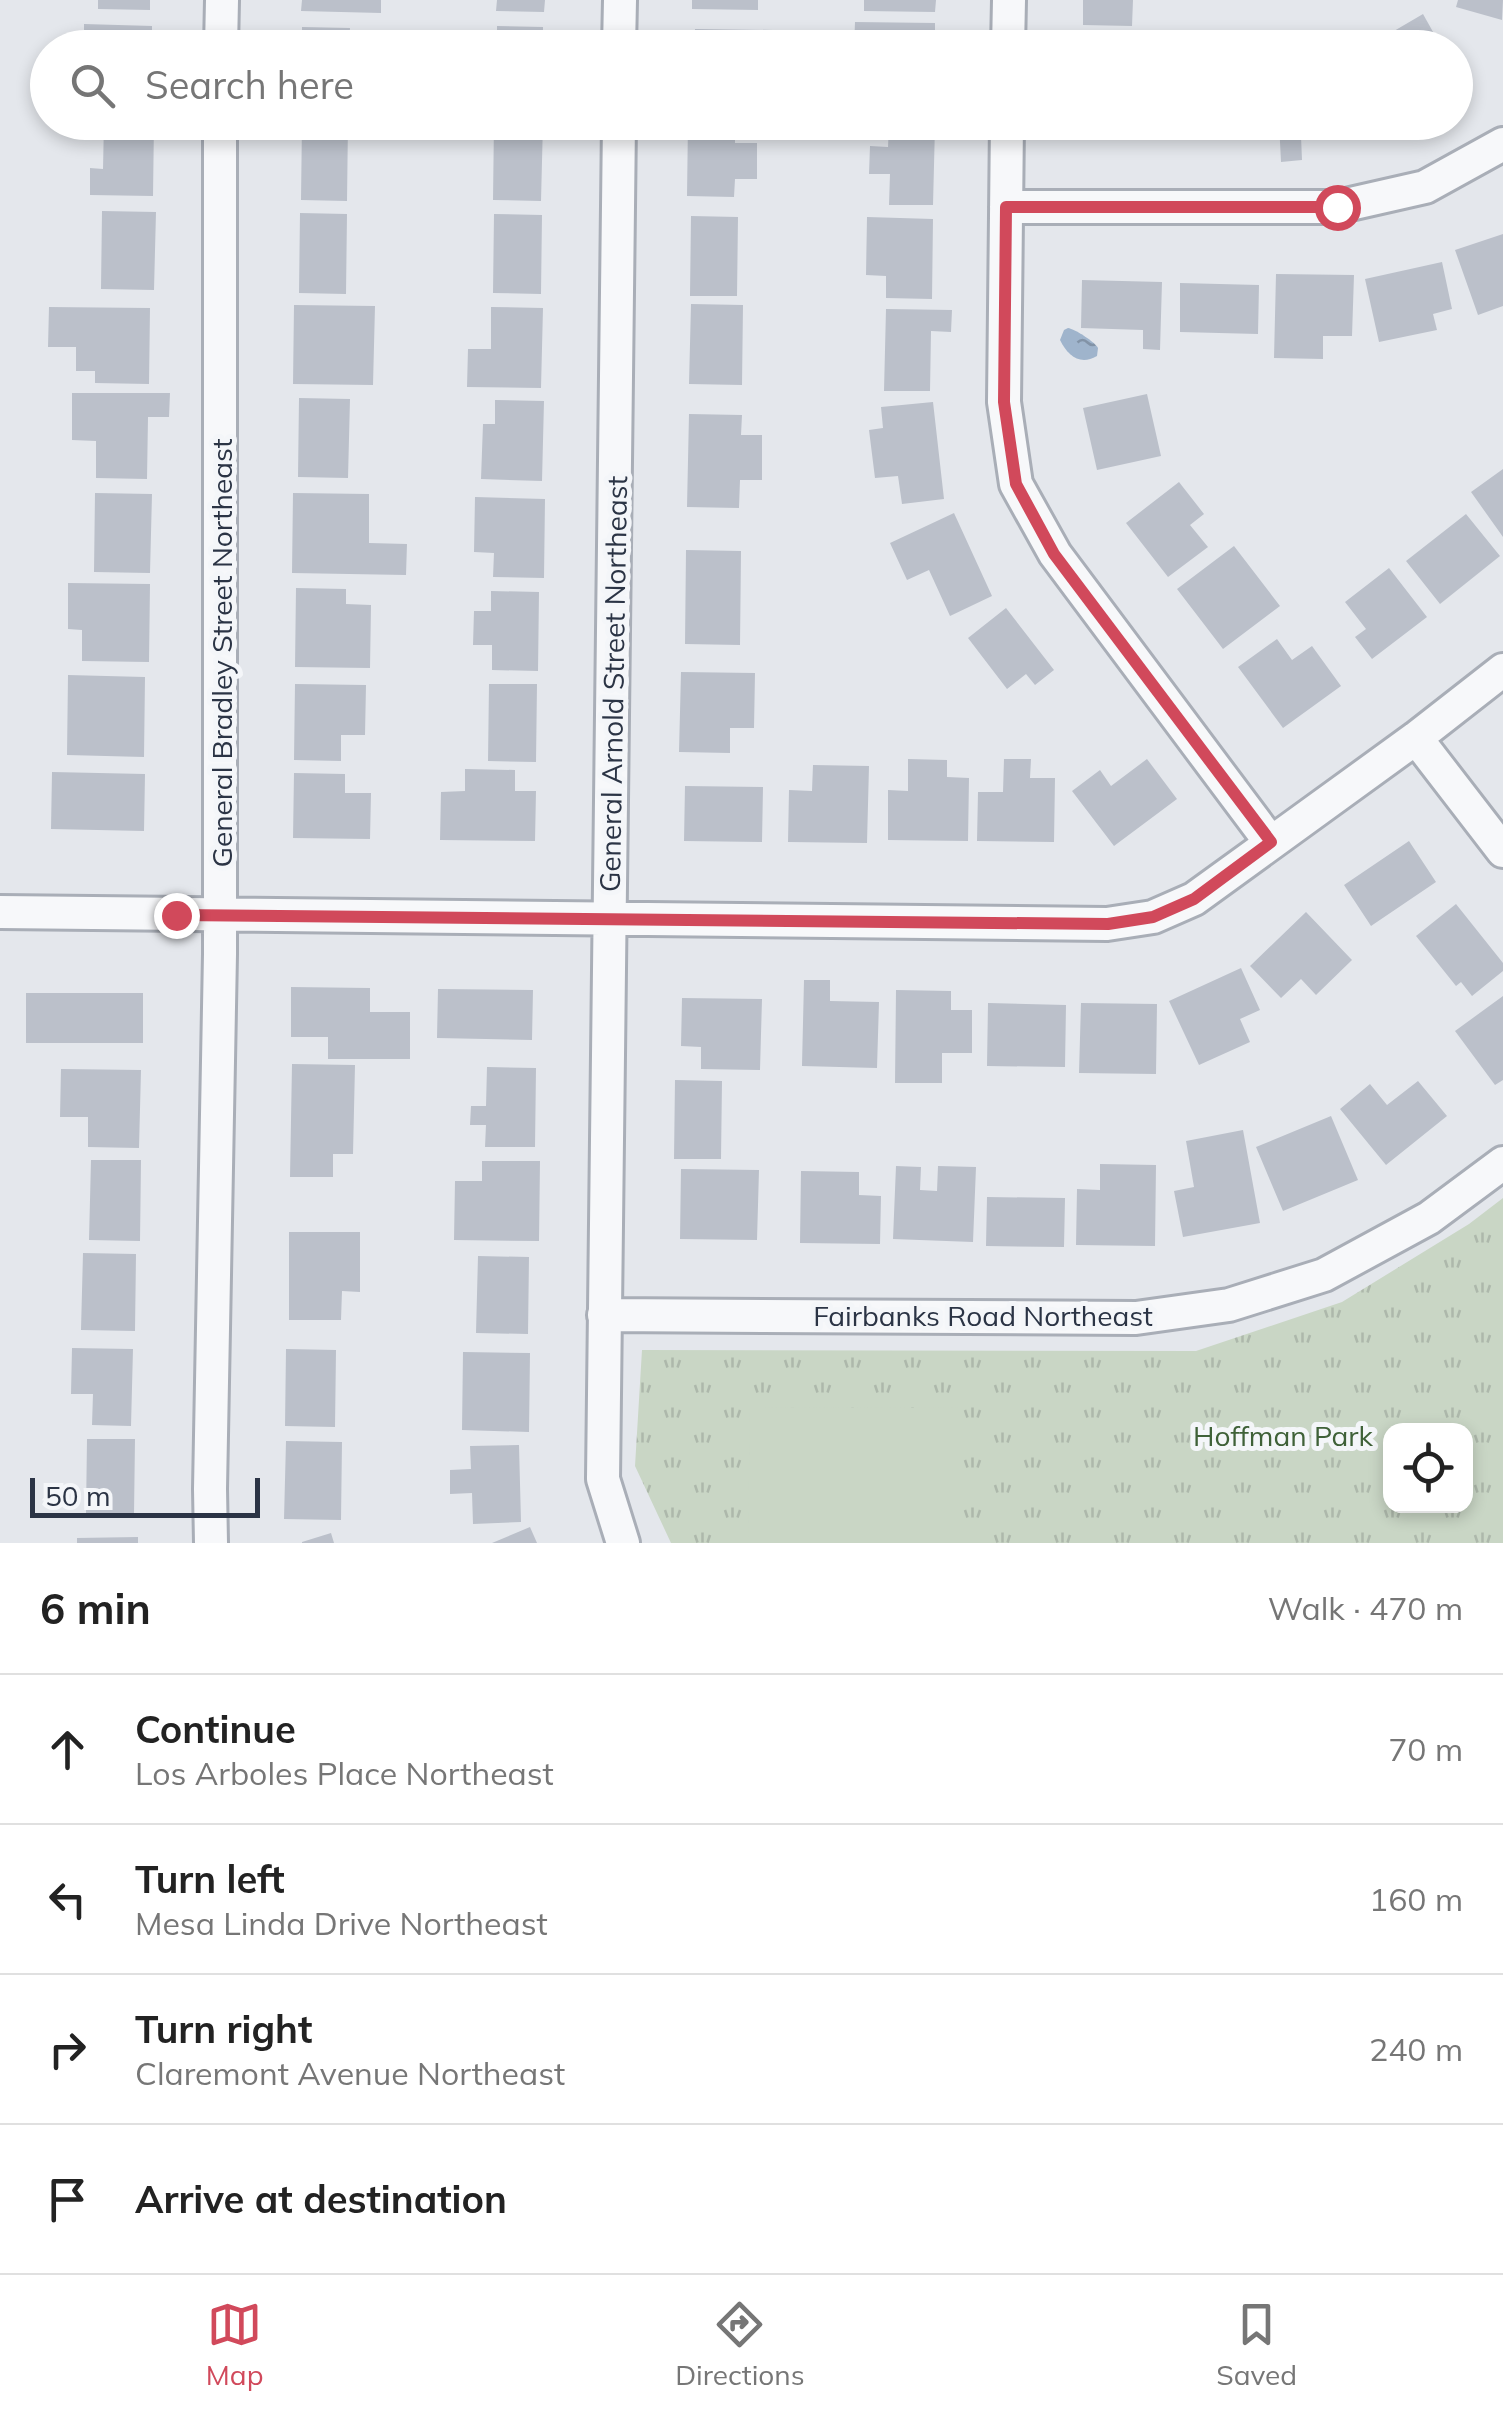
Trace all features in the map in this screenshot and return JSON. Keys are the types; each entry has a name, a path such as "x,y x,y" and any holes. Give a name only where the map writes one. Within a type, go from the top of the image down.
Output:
{"street":[{"path":"221,30 222,0"},
{"path":"620,0 620,30"},
{"path":"1008,30 1009,0"},
{"name":"General Bradley Street Northeast","path":"212,1543 220,916 220,140"},
{"name":"General Arnold Street Northeast","path":"619,140 603,1478 623,1543"},
{"path":"1007,140 1004,402 1016,484 1054,554 1271,842"},
{"path":"1006,207 1337,207 1425,186 1503,144"},
{"path":"0,912 1108,924 1153,917 1194,899 1503,670"},
{"path":"1416,738 1503,851"},
{"name":"Fairbanks Road Northeast","path":"604,1315 1136,1318 1229,1306 1324,1274 1428,1218 1503,1164"}],"green space":[{"name":"Hoffman Park","path":"1503,1198 1503,1543 671,1543 635,1466 642,1350 1196,1351 1342,1302 1469,1224"},
{"path":"750,1407 962,1408 962,1543 748,1543"}],"water":[{"path":"1068,328 1096,345 1097,356 1080,360 1071,355 1060,340"}],"building":[{"path":"98,0 150,0 150,10 98,9"},
{"path":"302,0 381,0 381,13 301,11"},
{"path":"497,0 545,0 544,12 496,11"},
{"path":"692,0 758,0 758,10 692,9"},
{"path":"864,0 936,0 935,12 864,11"},
{"path":"1083,0 1133,0 1132,26 1083,25"},
{"path":"1458,0 1503,0 1502,20 1456,7"},
{"path":"1423,14 1432,30 1396,30"},
{"path":"855,22 935,23 935,30 855,30"},
{"path":"84,24 152,26 152,30 84,30"},
{"path":"497,26 543,27 543,30 497,30"},
{"path":"302,27 350,28 350,30"},
{"path":"104,140 154,140 153,196 90,195 90,168 103,169"},
{"path":"302,140 348,140 347,201 301,200"},
{"path":"494,140 543,140 541,201 493,200"},
{"path":"688,140 757,143 757,179 735,179 734,197 687,196"},
{"path":"888,140 935,140 933,205 889,205 890,174 869,174 870,146 888,147"},
{"path":"1280,140 1301,140 1302,160 1281,162"},
{"path":"102,211 156,212 154,290 101,289"},
{"path":"300,213 347,214 346,294 299,293"},
{"path":"494,214 542,215 541,294 493,293"},
{"path":"691,216 738,217 737,296 690,296"},
{"path":"867,217 933,219 932,299 886,298 886,276 866,275"},
{"path":"1503,234 1503,306 1478,315 1455,250"},
{"path":"1442,262 1452,309 1433,314 1437,330 1379,342 1365,279"},
{"path":"1276,274 1354,275 1352,336 1323,336 1323,359 1274,358"},
{"path":"1082,280 1162,282 1160,350 1143,349 1143,330 1081,328"},
{"path":"1180,283 1259,285 1258,334 1180,332"},
{"path":"691,304 743,305 742,385 689,384"},
{"path":"294,305 375,306 373,385 293,384"},
{"path":"49,307 150,308 149,384 95,383 95,371 76,371 76,347 48,347"},
{"path":"491,307 543,308 541,388 467,387 468,349 491,349"},
{"path":"886,309 952,310 951,332 931,331 930,391 884,391"},
{"path":"72,393 170,393 169,417 148,417 147,479 96,478 96,441 72,440"},
{"path":"1147,394 1161,456 1097,470 1083,408"},
{"path":"299,398 350,399 348,478 298,477"},
{"path":"495,400 544,401 542,481 481,479 483,424 495,424"},
{"path":"933,402 944,499 902,504 898,476 875,478 869,430 883,428 881,407"},
{"path":"689,414 742,415 741,435 762,435 762,480 740,480 739,508 687,507"},
{"path":"1503,469 1503,537 1471,492"},
{"path":"1179,482 1204,514 1190,525 1208,547 1168,577 1126,523"},
{"path":"95,493 152,494 150,573 94,572"},
{"path":"293,493 369,494 369,543 407,544 406,575 292,573"},
{"path":"475,497 545,499 544,578 493,577 494,553 474,552"},
{"path":"954,513 992,596 950,616 929,570 907,580 890,543"},
{"path":"1466,514 1500,556 1440,604 1406,561"},
{"path":"1234,546 1280,606 1223,649 1177,589"},
{"path":"686,550 741,551 740,645 685,644"},
{"path":"1389,568 1427,617 1372,659 1355,637 1366,629 1345,602"},
{"path":"68,583 150,584 149,662 82,661 82,630 68,629"},
{"path":"296,588 346,589 346,604 371,605 370,668 295,667"},
{"path":"491,591 539,592 538,671 492,670 492,645 473,645 474,611 491,611"},
{"path":"1006,608 1054,670 1035,685 1026,674 1007,689 968,638"},
{"path":"1277,639 1292,660 1312,646 1341,686 1283,728 1238,667"},
{"path":"681,672 755,673 754,728 730,728 730,753 679,752"},
{"path":"68,675 145,677 144,757 67,755"},
{"path":"295,684 366,685 365,735 341,735 341,761 294,760"},
{"path":"489,684 537,684 536,762 488,761"},
{"path":"908,759 947,760 947,777 969,778 968,841 888,840 888,790 908,791"},
{"path":"1004,759 1031,759 1030,778 1055,778 1054,842 977,841 978,792 1003,792"},
{"path":"1147,759 1177,799 1114,846 1072,791 1100,770 1111,786"},
{"path":"813,765 869,766 867,843 788,842 789,790 812,791"},
{"path":"465,769 515,770 515,791 536,791 535,841 440,840 441,792 465,791"},
{"path":"52,772 145,774 144,831 51,829"},
{"path":"294,773 345,774 345,793 371,793 370,839 293,838"},
{"path":"685,786 763,787 762,842 684,841"},
{"path":"1409,841 1436,882 1371,926 1344,885"},
{"path":"1456,904 1503,963 1503,971 1472,996 1461,982 1456,986 1416,936"},
{"path":"1306,912 1352,960 1316,995 1301,979 1281,998 1250,966"},
{"path":"1241,968 1260,1010 1240,1019 1250,1042 1199,1065 1169,1001"},
{"path":"804,980 830,980 830,1001 879,1002 877,1068 802,1066"},
{"path":"291,987 370,988 370,1012 410,1012 410,1059 328,1059 328,1037 291,1037"},
{"path":"438,989 533,990 532,1040 437,1038"},
{"path":"896,990 951,991 951,1010 972,1010 972,1053 942,1053 942,1083 895,1083"},
{"path":"26,993 143,993 143,1043 26,1043"},
{"path":"1503,996 1503,1080 1495,1085 1455,1031"},
{"path":"682,998 762,999 760,1070 701,1069 701,1047 681,1046"},
{"path":"988,1003 1066,1005 1065,1067 987,1066"},
{"path":"1081,1003 1157,1004 1156,1074 1079,1073"},
{"path":"292,1064 355,1065 353,1154 333,1154 333,1177 290,1177"},
{"path":"487,1067 536,1068 535,1147 485,1147 486,1125 470,1125 471,1106 486,1106"},
{"path":"61,1069 141,1070 139,1148 88,1147 88,1117 60,1117"},
{"path":"675,1080 722,1081 721,1159 674,1159"},
{"path":"1418,1081 1447,1116 1386,1165 1340,1109 1370,1084 1387,1105"},
{"path":"1331,1116 1358,1180 1283,1211 1256,1147"},
{"path":"1243,1130 1260,1223 1183,1237 1174,1191 1194,1187 1186,1141"},
{"path":"91,1160 141,1160 140,1241 89,1240"},
{"path":"482,1161 540,1161 539,1241 454,1240 455,1181 482,1181"},
{"path":"1100,1164 1156,1165 1155,1246 1076,1245 1077,1189 1100,1190"},
{"path":"896,1166 921,1167 920,1190 937,1191 938,1166 976,1167 973,1242 893,1239"},
{"path":"681,1169 759,1170 757,1240 680,1239"},
{"path":"801,1171 859,1172 859,1195 881,1196 880,1244 800,1243"},
{"path":"987,1197 1065,1198 1064,1247 986,1246"},
{"path":"289,1232 360,1232 360,1292 342,1291 341,1320 289,1320"},
{"path":"83,1253 136,1254 135,1331 81,1330"},
{"path":"478,1256 529,1257 528,1334 476,1333"},
{"path":"72,1348 133,1349 131,1426 92,1425 93,1394 71,1394"},
{"path":"286,1349 336,1350 335,1427 285,1426"},
{"path":"463,1352 530,1353 529,1432 462,1430"},
{"path":"87,1439 135,1439 134,1514 86,1513"},
{"path":"286,1441 342,1442 341,1520 284,1519"},
{"path":"519,1445 521,1522 473,1524 472,1493 450,1494 450,1470 471,1469 470,1446"},
{"path":"530,1527 537,1543 492,1543"},
{"path":"331,1533 334,1543 302,1543 302,1542"},
{"path":"138,1537 138,1543 77,1543 77,1538"}],"route":[{"path":"176,915 1108,924 1153,917 1194,899 1271,842 1054,554 1016,484 1004,402 1006,207 1337,207"}]}
